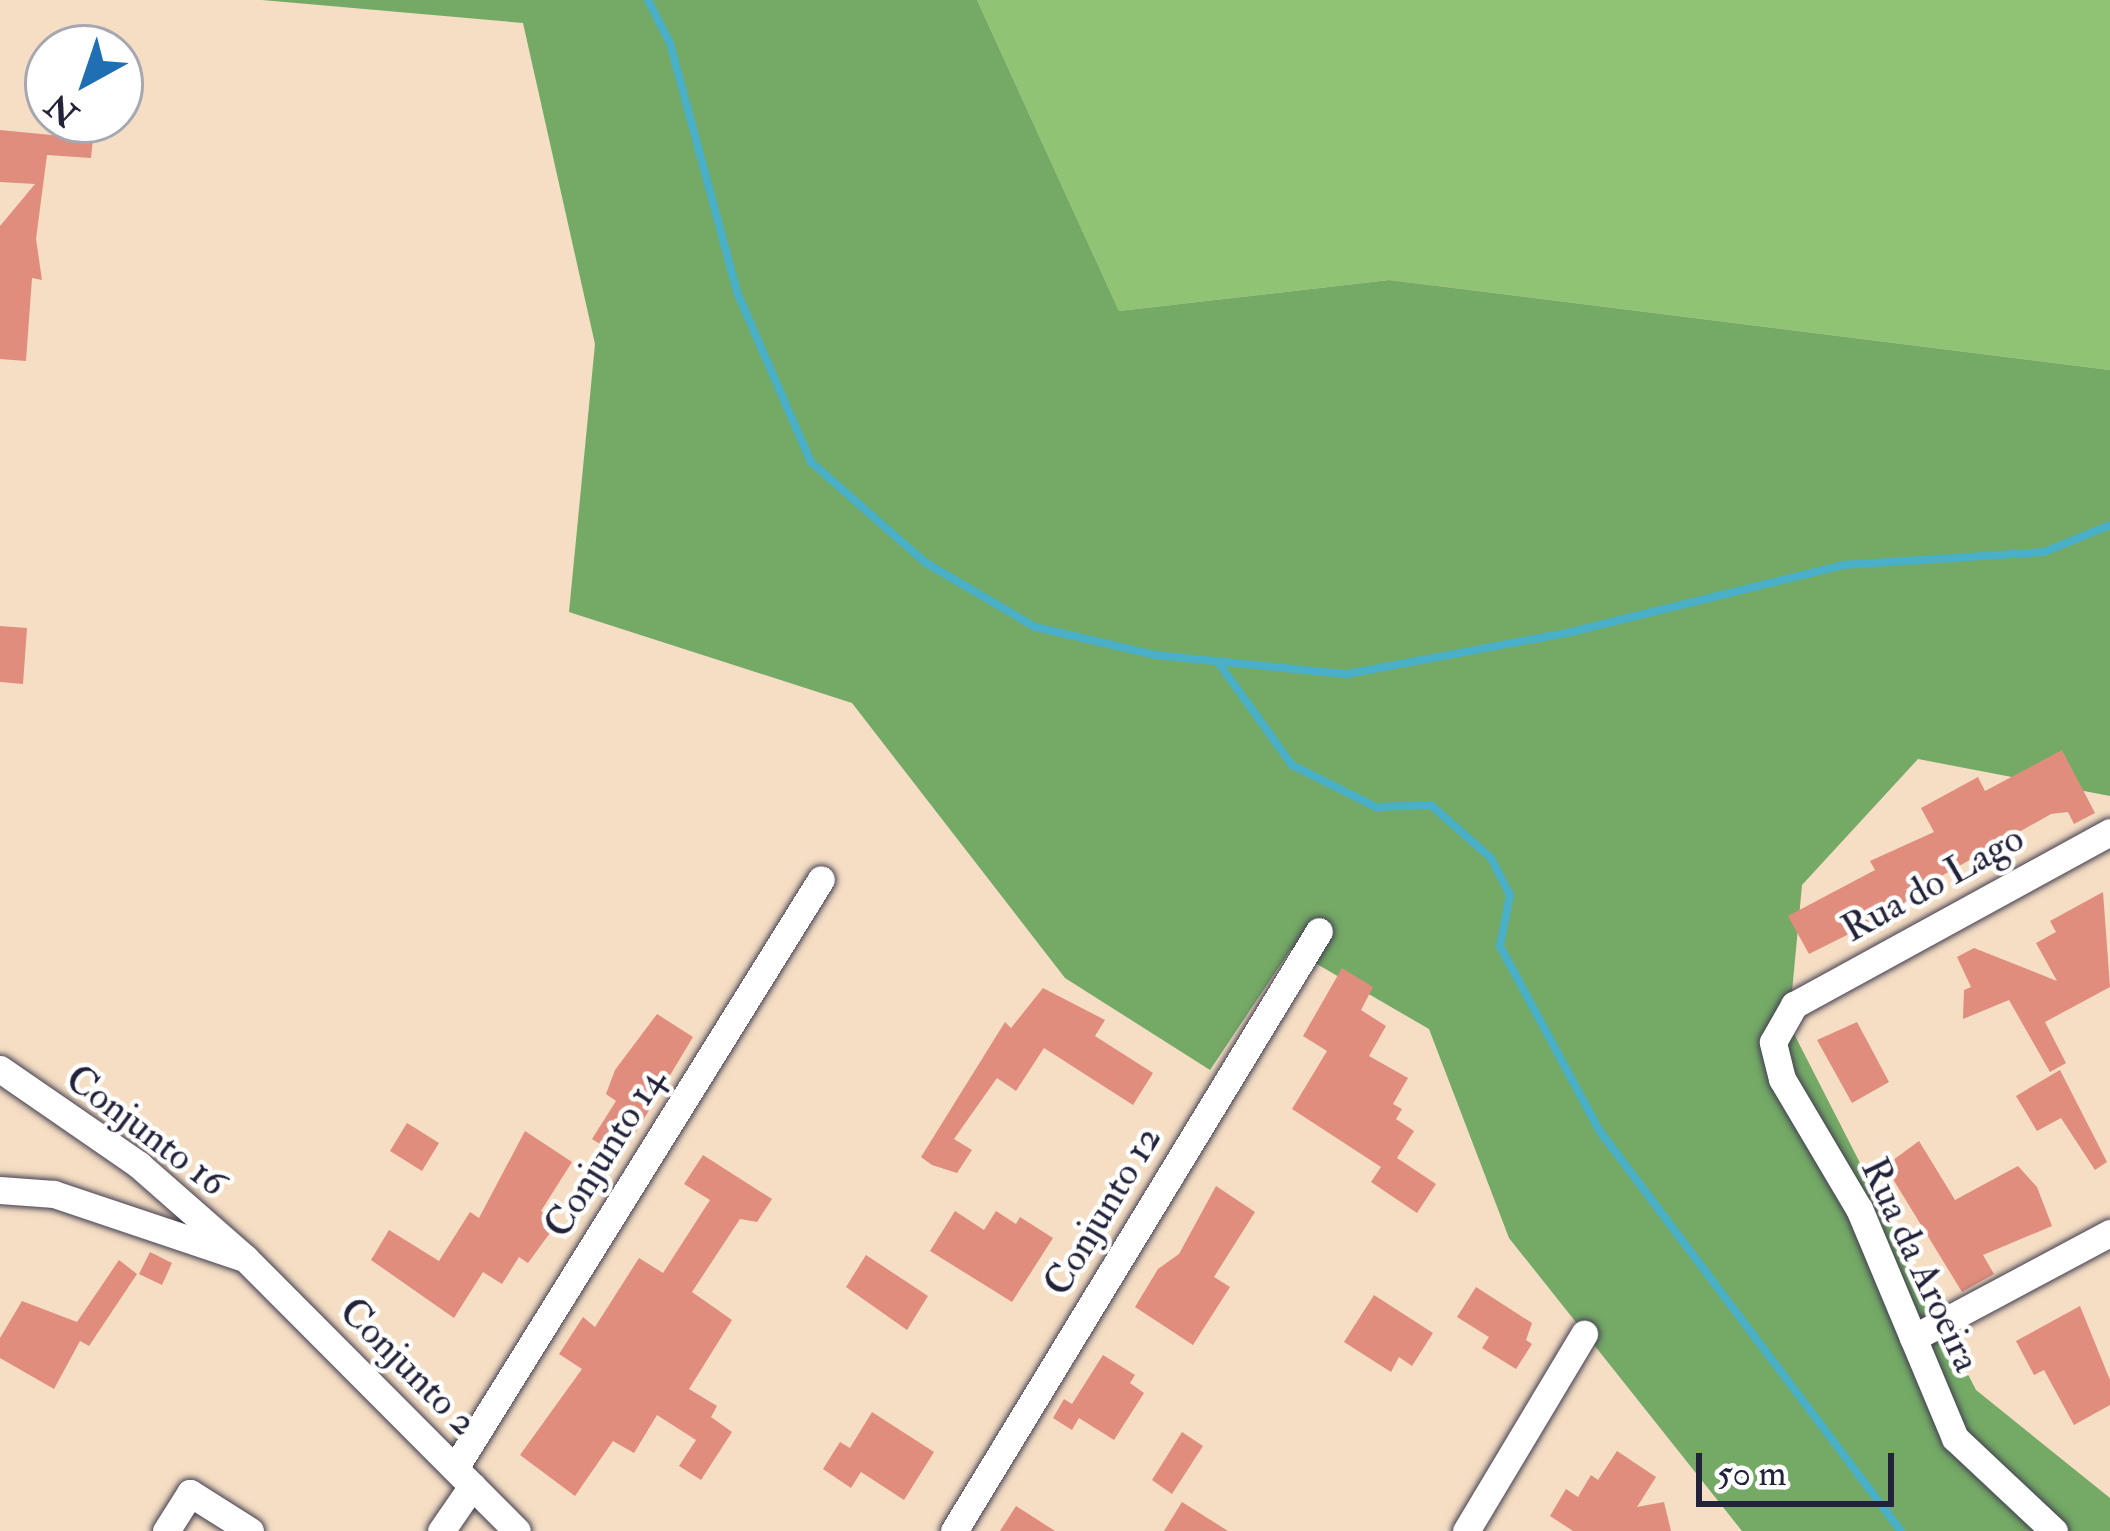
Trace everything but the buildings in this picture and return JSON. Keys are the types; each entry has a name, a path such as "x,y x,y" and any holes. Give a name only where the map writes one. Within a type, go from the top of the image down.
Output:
{"street":[{"name":"Rua do Lago","path":"1794,1005 2110,832"},
{"name":"Conjunto 14","path":"441,1531 463,1477 821,879"},
{"name":"Conjunto 12","path":"954,1531 1319,931"},
{"name":"Rua da Aroeira","path":"1794,1005 1773,1042 1782,1079 1858,1209 1955,1438 2054,1531"},
{"name":"Conjunto 16","path":"0,1069 139,1165 245,1258"},
{"path":"4,1196 54,1194 245,1258"},
{"path":"1913,1338 2110,1232"},
{"name":"Conjunto 2","path":"245,1258 517,1531"},
{"path":"1466,1531 1584,1334"},
{"path":"166,1531 190,1493 250,1531"}],"green space":[{"path":"262,0 977,0 1119,311 1389,280 2110,370 2110,796 1918,759 1802,885 1789,1024 1976,1390 2110,1498 2110,1531 1742,1531 1509,1238 1429,1029 1291,949 1210,1070 1065,978 852,703 569,612 595,344 523,23"},
{"path":"977,0 2110,0 2110,370 1389,280 1119,311"}],"waterway":[{"path":"648,0 670,43 737,292 811,462 926,563 1035,627 1155,655 1347,674 1571,632 1843,565 2044,552 2110,525"},
{"path":"1218,662 1292,765 1376,807 1431,805 1491,858 1510,895 1500,946 1599,1130 1901,1531"}]}
